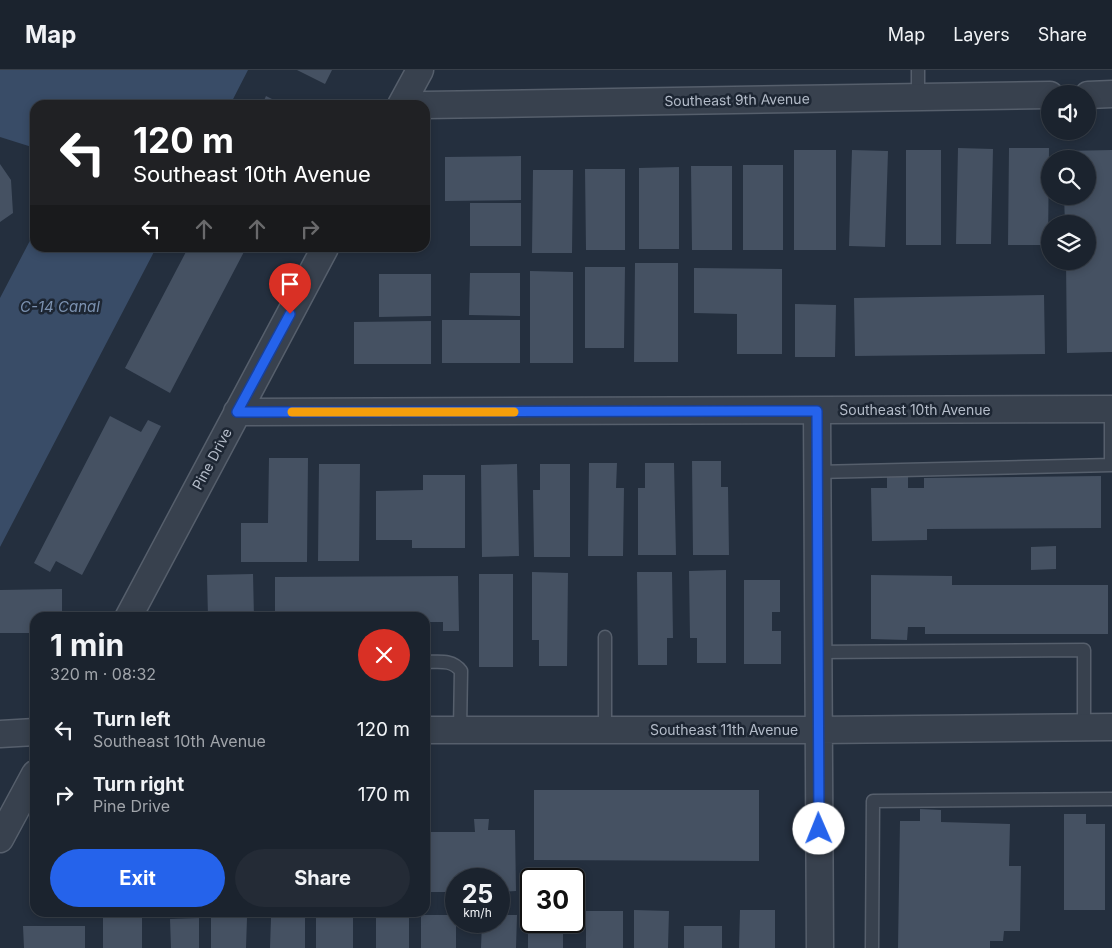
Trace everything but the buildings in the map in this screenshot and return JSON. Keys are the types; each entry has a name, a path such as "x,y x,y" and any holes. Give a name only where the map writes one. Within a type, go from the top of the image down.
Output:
{"street":[{"path":"404,100 420,70"},
{"path":"1096,94 1112,94"},
{"name":"Southeast 9th Avenue","path":"430,105 1041,95"},
{"name":"Pine Drive","path":"131,612 323,252"},
{"name":"Southeast 10th Avenue","path":"237,412 1112,409"},
{"path":"817,411 820,948"},
{"name":"Southeast 11th Avenue","path":"430,730 818,730 1112,727"},
{"path":"0,734 30,732"},
{"path":"0,840 30,783"}],"lane":[{"path":"918,70 918,96"},
{"path":"818,472 1111,465 1112,409"},
{"path":"605,637 605,730"},
{"path":"818,652 1084,650 1084,727"},
{"path":"430,662 451,663 461,671 460,730"},
{"path":"872,948 873,801 1112,799"}],"water":[{"path":"0,70 248,70 233,100 30,100 30,146 0,137"},
{"name":"C-14 Canal","path":"30,241 30,252 154,252 0,547 0,298"}],"slow traffic":[{"path":"292,412 514,412"}],"route":[{"path":"290,314 237,412 817,411 819,829"}]}
